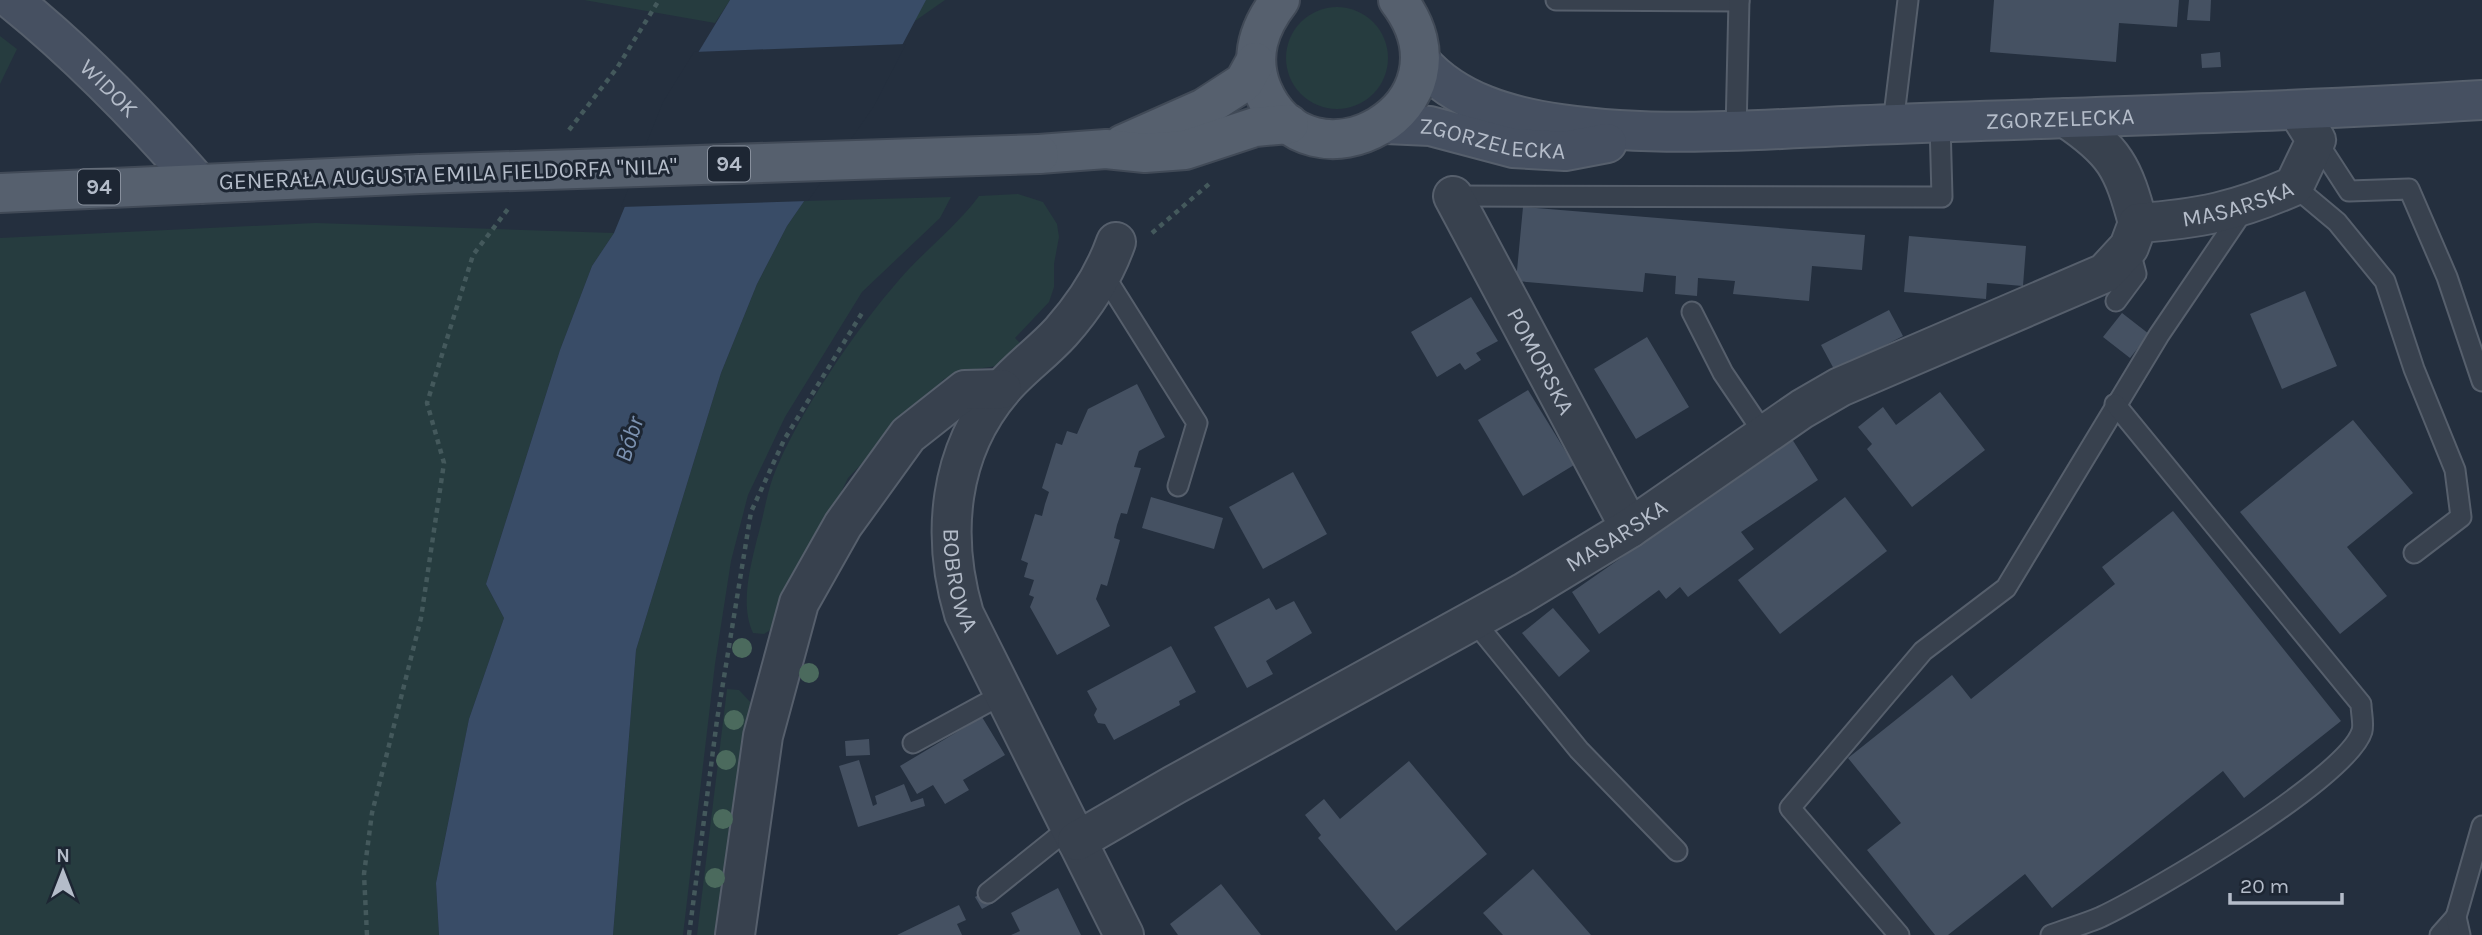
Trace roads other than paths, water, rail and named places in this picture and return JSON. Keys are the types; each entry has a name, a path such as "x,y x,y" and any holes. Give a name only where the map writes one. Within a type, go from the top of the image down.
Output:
{"main road":[{"name":"94","path":"1280,0 1266,18 1257,44 1255,62 1266,97 1289,124 1310,134 1331,139 1354,138 1385,124 1411,96 1421,62 1418,36 1398,0"},
{"name":"GENERAŁA AUGUSTA EMILA FIELDORFA \"NILA\"","path":"1106,149 1146,136 1204,107 1244,82 1255,62"},
{"name":"GENERAŁA AUGUSTA EMILA FIELDORFA \"NILA\"","path":"0,193 420,174 1039,154 1106,149 1145,153 1185,150 1255,127 1289,124"}],"street":[{"name":"WIDOK","path":"12,0 41,23 156,136 199,184"},
{"name":"ZGORZELECKA","path":"1421,62 1432,74 1472,101 1563,124 1640,133 2066,118 2307,126 2482,100"},
{"path":"2066,118 2098,139 2118,163 2134,235"},
{"name":"ZGORZELECKA","path":"1385,124 1430,126 1513,148 1565,151 1640,133"},
{"name":"MASARSKA","path":"1073,834 1174,785 1474,621 1630,528 1840,387 2105,273 2134,235 2246,207 2294,186 2307,126"},
{"name":"POMORSKA","path":"1453,196 1630,528"},
{"name":"BOBROWA","path":"1110,258 1060,332 1002,388 967,442 954,488 950,537 954,580 964,614 1124,935"},
{"path":"735,935 763,736 799,603 843,525 908,435 965,390 1002,388"}],"lane":[{"path":"1556,0 1739,0 1736,131"},
{"path":"1893,124 1908,0"},
{"path":"1453,196 1941,197 1940,122"},
{"path":"2307,126 2349,191 2409,189 2447,277 2482,381"},
{"path":"2294,186 2337,222 2385,281 2414,369 2455,470 2461,517 2414,553"},
{"path":"1899,935 1790,808 1923,652 2006,588 2115,404 2246,207"},
{"path":"2116,301 2136,274 2134,235"},
{"path":"1110,258 1198,423 1178,486"},
{"path":"1692,312 1723,373 1765,435"},
{"path":"2051,935 2112,911 2178,874 2277,812 2342,760 2362,731 2361,704 2115,404"},
{"path":"1474,621 1579,750 1677,851"},
{"path":"913,743 1003,694"},
{"path":"2440,935 2458,926 2482,826"},
{"path":"988,893 1073,834"}],"water":[{"name":"Bóbr","path":"730,0 926,0 871,104 787,226 757,284 721,373 636,650 613,935 439,935 436,883 469,719 504,618 486,584 560,350 592,266 614,233 667,104"}]}
